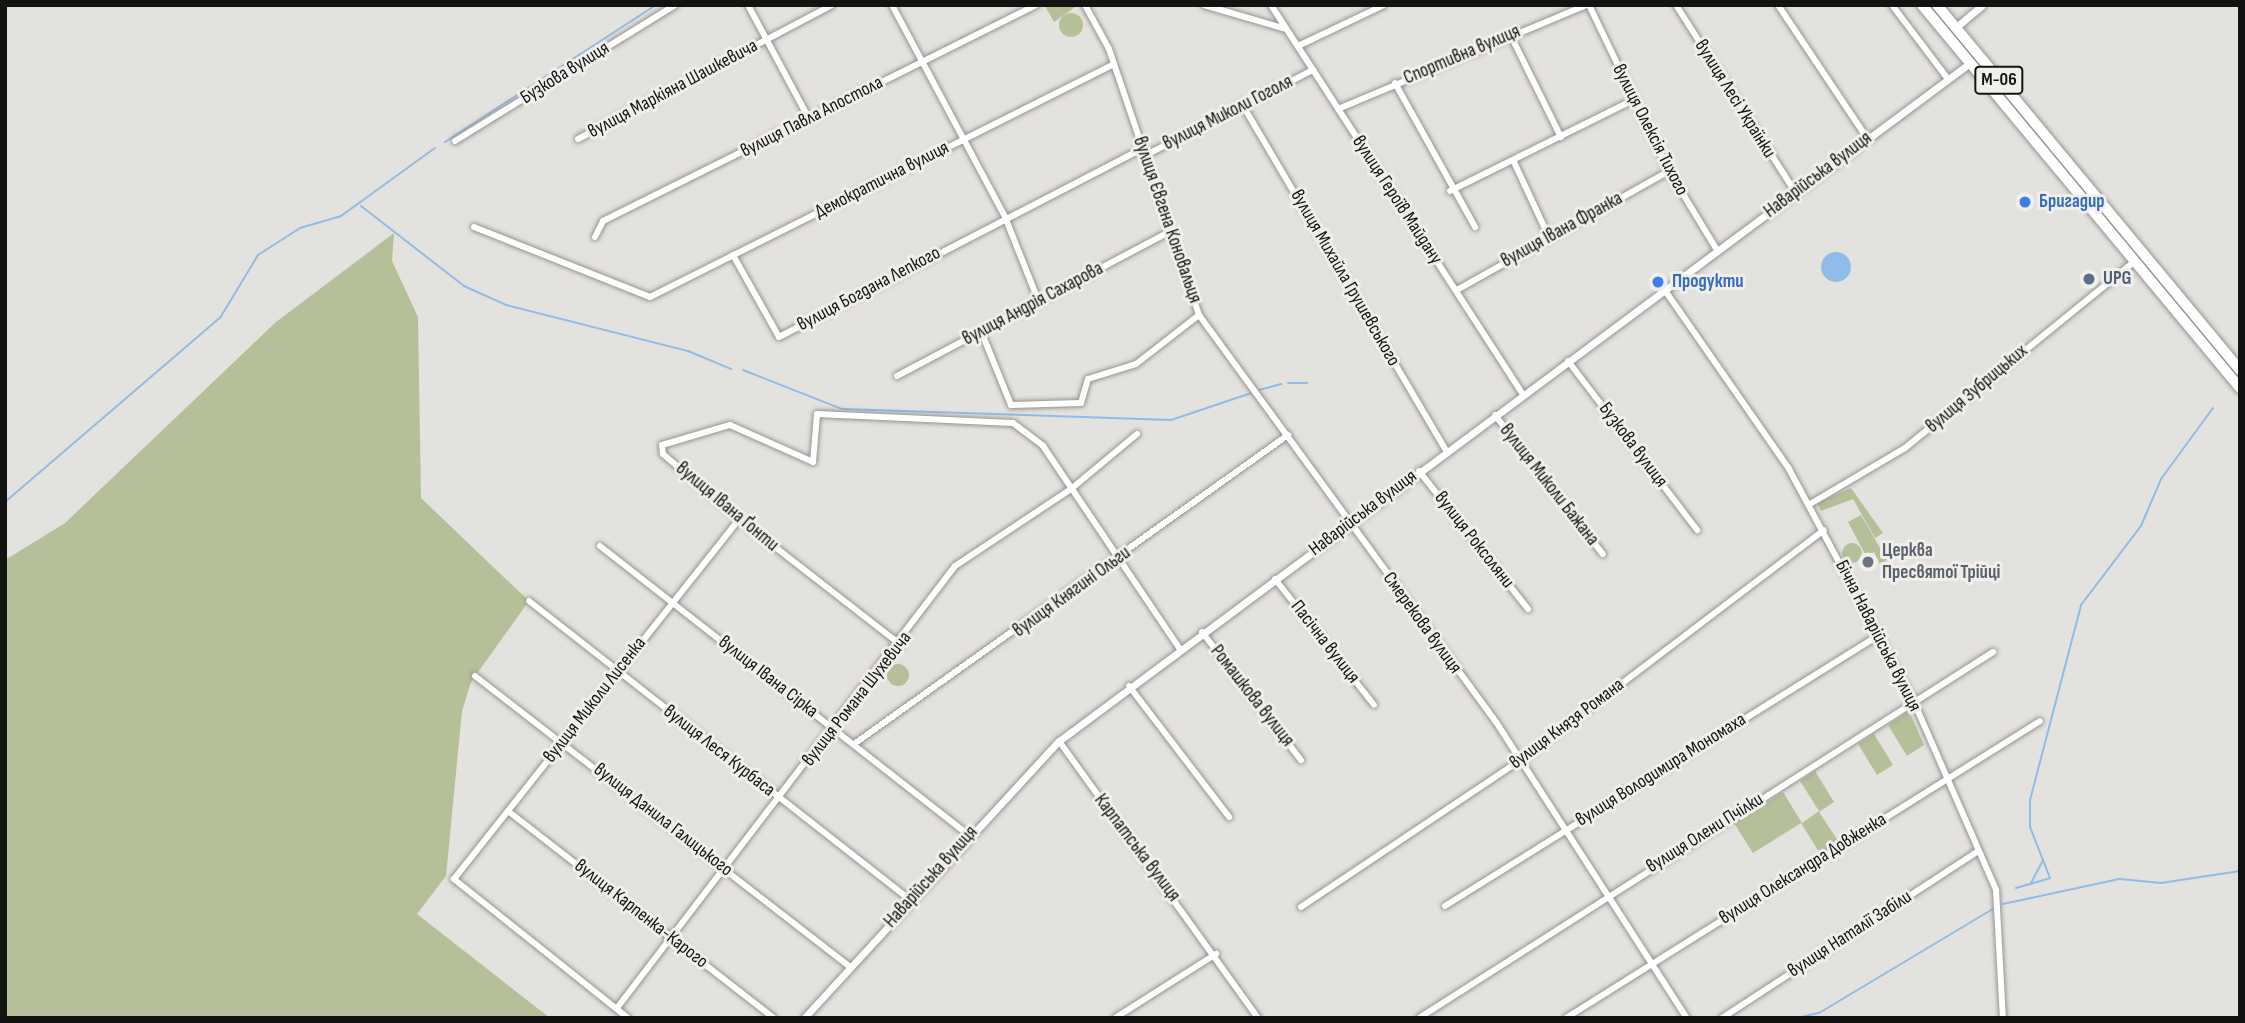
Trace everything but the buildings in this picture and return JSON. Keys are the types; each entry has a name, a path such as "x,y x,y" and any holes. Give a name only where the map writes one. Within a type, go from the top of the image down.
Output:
{"highway":[{"name":"М-06","path":"1922,5 2240,388"},
{"name":"М-06","path":"1937,5 2240,370"}],"street":[{"name":"Бузкова вулиця","path":"455,141 675,5"},
{"name":"вулиця Маркіяна Шашкевича","path":"748,5 809,119"},
{"name":"вулиця Маркіяна Шашкевича","path":"578,139 832,5"},
{"path":"892,5 1005,217 1038,300"},
{"name":"вулиця Павла Апостола","path":"595,237 603,221 1037,5"},
{"name":"вулиця Євгена Коновальця","path":"1085,5 1114,64 1169,233 1199,314 1349,523"},
{"path":"1204,5 1286,29"},
{"path":"1298,46 1384,5"},
{"name":"Спортивна вулиця","path":"1338,109 1510,34 1588,5"},
{"name":"вулиця Олексія Тихого","path":"1588,5 1669,172 1717,250"},
{"name":"вулиця Лесі Українки","path":"1676,5 1795,192"},
{"path":"1778,5 1867,138"},
{"path":"1892,5 1948,79"},
{"path":"1955,28 1982,5"},
{"name":"вулиця Героїв Майдану","path":"1272,6 1523,395"},
{"path":"1510,34 1561,137"},
{"name":"Наварійська вулиця","path":"804,1018 969,835 1059,741 1129,686 1970,63"},
{"name":"Демократична вулиця","path":"474,228 650,298 1114,64"},
{"name":"вулиця Миколи Гоголя","path":"1143,152 1313,70"},
{"path":"1395,83 1450,191 1475,227"},
{"path":"1450,191 1633,100"},
{"name":"вулиця Михайла Грушевського","path":"1242,104 1446,451"},
{"name":"вулиця Богдана Лепкого","path":"733,255 779,337 1005,217 1143,152"},
{"path":"1513,160 1548,235"},
{"name":"вулиця Івана Франка","path":"1457,290 1548,235 1669,172"},
{"name":"вулиця Андрія Сахарова","path":"897,376 1169,233"},
{"name":"вулиця Зубрицьких","path":"1810,505 1905,448 2135,261"},
{"name":"Бічна Наварійська вулиця","path":"1664,289 1726,371 1810,505 1914,702 2000,905 2003,1018"},
{"path":"981,331 1011,405 1081,403 1088,379 1136,364 1199,314"},
{"name":"Бузкова вулиця","path":"1568,360 1697,530"},
{"name":"вулиця Івана Ґонти","path":"901,645 739,519 662,446 730,425 813,462 817,414 1013,423 1043,446 1071,489"},
{"name":"вулиця Миколи Бажана","path":"1495,415 1603,554"},
{"name":"вулиця Романа Шухевича","path":"617,1008 901,645 955,566 1071,489 1138,434"},
{"name":"вулиця Княгині Ольги","path":"854,744 1118,559 1288,435"},
{"name":"вулиця Роксоляни","path":"1419,471 1528,609"},
{"path":"1071,489 1180,649"},
{"name":"вулиця Миколи Лисенка","path":"617,1008 455,883 671,601 739,519"},
{"name":"Смерекова вулиця","path":"1349,523 1496,722 1609,893 1687,1018"},
{"name":"вулиця Князя Романа","path":"1301,907 1521,760 1824,530"},
{"name":"вулиця Івана Сірка","path":"600,546 969,835"},
{"name":"Пасічна вулиця","path":"1275,579 1374,705"},
{"name":"вулиця Леся Курбаса","path":"529,601 910,900"},
{"name":"Ромашкова вулиця","path":"1202,632 1301,760"},
{"name":"вулиця Володимира Мономаха","path":"1444,905 1878,635"},
{"name":"вулиця Олени Пчілки","path":"1419,1018 1609,893 1993,652"},
{"name":"вулиця Данила Галицького","path":"475,676 850,967"},
{"path":"1129,686 1229,817"},
{"name":"вулиця Олександра Довженка","path":"1566,1018 2040,721"},
{"name":"Карпатська вулиця","path":"1059,741 1216,954 1258,1018"},
{"name":"вулиця Карпенка-Карого","path":"508,811 774,1018"},
{"name":"вулиця Наталії Забіли","path":"1722,1018 1978,851"},
{"path":"1115,1018 1216,954"},
{"path":"617,1008 628,1018"}],"green space":[{"path":"1046,5 1078,5 1054,22 1045,6"},
{"path":"1927,5 1932,5 2061,163 2059,163"},
{"path":"1066,13 1076,13 1083,20 1083,30 1076,37 1066,37 1059,30 1059,20"},
{"path":"2072,174 2240,373 2240,380 2069,177"},
{"path":"394,233 392,261 418,317 421,498 529,601 471,682 462,711 446,876 417,914 550,1018 5,1018 5,560 65,523 276,322"},
{"path":"1851,488 1883,533 1875,538 1853,499 1821,511 1817,503"},
{"path":"1861,515 1887,560 1880,564 1874,552 1866,556 1848,522"},
{"path":"1852,543 1859,546 1862,553 1859,560 1852,563 1845,560 1842,553 1845,546"},
{"path":"898,664 906,667 909,675 906,683 898,686 890,683 887,675 890,667"},
{"path":"1909,711 1924,745 1907,756 1888,725"},
{"path":"1874,734 1893,765 1877,775 1858,744"},
{"path":"1815,771 1834,802 1819,812 1840,844 1821,855 1801,823 1753,853 1734,823 1783,792 1802,823 1819,811 1800,781"}],"water":[{"path":"1836,252 1842,253 1850,261 1850,273 1842,281 1836,282 1830,281 1822,273 1821,267 1822,261 1830,253"}],"waterway":[{"path":"445,142 656,5"},
{"path":"5,502 220,318 258,255 300,228 341,216 435,148"},
{"path":"361,206 464,286 506,305 688,351 731,369"},
{"path":"743,370 842,409 1171,420 1251,393"},
{"path":"1288,383 1307,383"},
{"path":"1259,390 1281,384"},
{"path":"2016,888 2050,878 2030,827 2030,800 2081,605 2141,526 2161,479 2213,408"},
{"path":"2031,883 2043,860"},
{"path":"2003,904 2120,879 2161,883 2240,871"},
{"path":"1797,1018 1819,1013 1993,909"}],"place":[{"name":"Бригадир","path":"2025,202"},
{"name":"UPG","path":"2089,279"},
{"name":"Продукти","path":"1658,282"},
{"name":"Церква Пресвятої Трійці","path":"1868,562"}]}
